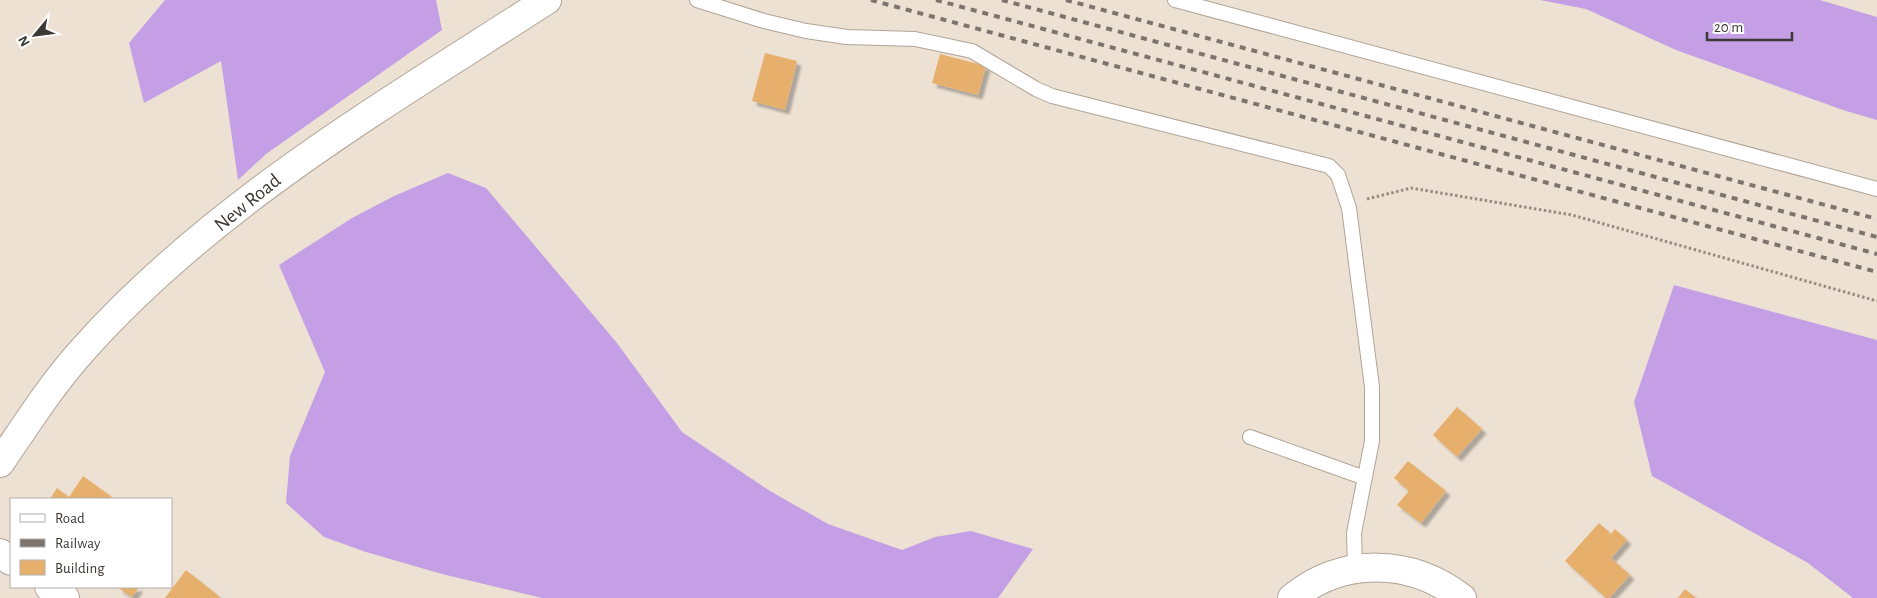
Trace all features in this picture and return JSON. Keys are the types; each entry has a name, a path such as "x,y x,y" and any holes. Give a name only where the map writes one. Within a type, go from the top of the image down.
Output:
{"street":[{"name":"New Road","path":"0,462 57,380 81,352 161,272 239,206 316,149 547,0"},
{"path":"1292,598 1323,578 1355,569 1387,567 1413,572 1437,582 1462,598"},
{"path":"50,588 65,598"}],"lane":[{"path":"697,0 764,21 806,31 847,37 915,39 972,51 1036,89 1052,96 1329,166 1338,175 1348,208 1372,387 1372,441 1354,533 1355,569"},
{"path":"1176,0 1877,189"},
{"path":"1250,437 1365,478"}],"path":[{"path":"1348,208 1375,196 1411,188 1572,215 1877,301"}],"shaded area":[{"path":"165,0 436,0 442,30 266,154 238,180 221,61 144,103 129,43"},
{"path":"1540,0 1820,0 1877,17 1877,120 1843,110 1676,50 1586,9"},
{"path":"448,173 486,188 617,343 682,432 770,491 828,524 902,550 935,537 971,531 1033,549 998,598 542,598 442,574 366,552 324,537 286,503 290,456 325,372 279,265 352,218 394,196"},
{"path":"1674,285 1877,340 1877,598 1853,598 1808,563 1652,476 1634,402"}],"building":[{"path":"765,53 797,61 785,110 752,101"},
{"path":"940,54 986,66 978,95 932,83"},
{"path":"1457,407 1482,429 1457,457 1433,435"},
{"path":"1408,461 1446,491 1421,523 1397,505 1409,491 1394,478"},
{"path":"83,476 112,497 51,498 57,488 69,497"},
{"path":"1599,523 1611,534 1615,529 1627,540 1611,558 1630,575 1609,598 1606,598 1565,561"},
{"path":"186,570 220,597 165,598"},
{"path":"118,588 138,588 132,597"},
{"path":"1685,589 1696,598 1678,598"}],"railway":[{"path":"871,0 1877,272"},
{"path":"936,0 1877,254"},
{"path":"1002,0 1877,237"},
{"path":"1066,0 1877,219"}]}
